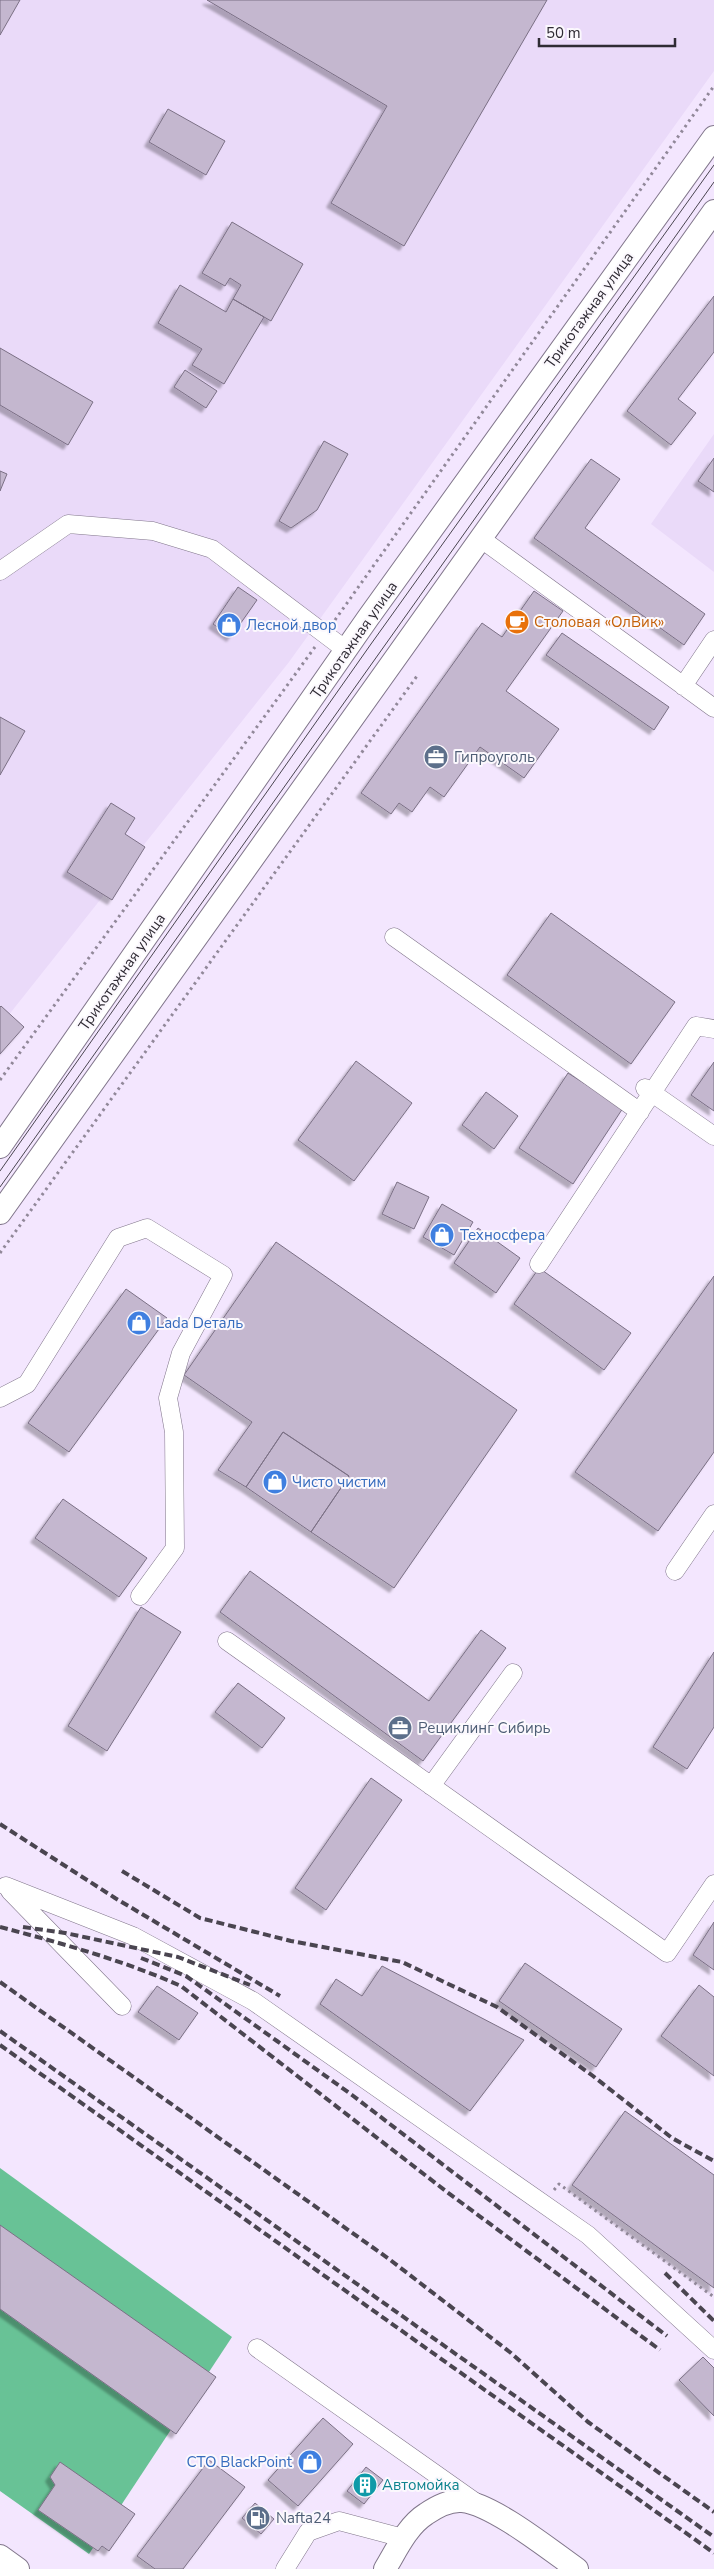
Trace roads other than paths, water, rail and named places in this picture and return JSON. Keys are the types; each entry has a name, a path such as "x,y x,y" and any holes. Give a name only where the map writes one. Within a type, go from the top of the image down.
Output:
{"main road":[{"name":"Трикотажная улица","path":"0,1147 346,650 714,137"},
{"path":"0,1212 714,211"},
{"path":"385,2569 403,2538 424,2514 443,2504 461,2501 484,2508 577,2569"},
{"path":"0,2556 18,2569"}],"street":[{"path":"0,571 68,524 154,531 212,550 346,650"},
{"path":"480,538 714,708"},
{"path":"683,686 714,640"},
{"path":"394,936 640,1112"},
{"path":"539,1264 640,1112 648,1090 696,1026 714,1029"},
{"path":"648,1090 714,1136"},
{"path":"0,1398 27,1384 118,1238 147,1228 223,1275 181,1353 168,1398 174,1432 175,1548 140,1596"},
{"path":"675,1571 714,1514"},
{"path":"227,1641 667,1953 714,1884"},
{"path":"431,1786 512,1672"},
{"path":"3,1884 122,2006"},
{"path":"3,1884 133,1936 253,2001 588,2235 714,2350"},
{"path":"257,2348 484,2508"},
{"path":"285,2569 308,2532 339,2521 403,2538"}],"tram line":[{"path":"0,1171 371,644 714,165"},
{"path":"0,1187 714,182"}],"railway":[{"path":"0,1824 115,1898 280,1996"},
{"path":"122,1871 200,1918 291,1941 402,1962 497,2007 593,2076 672,2138 714,2161"},
{"path":"0,1927 114,1960 181,1986 447,2192 660,2350"},
{"path":"23,1927 65,1933 178,1957 250,1985"},
{"path":"141,1958 186,1976 277,2041 352,2095 667,2336"},
{"path":"0,1982 389,2259 511,2353 588,2422 714,2512"},
{"path":"0,2031 714,2537"},
{"path":"0,2045 714,2553"},
{"path":"665,2273 714,2321"}],"place":[{"name":"Столовая «ОлВик»","path":"517,622"},
{"name":"Лесной двор","path":"229,625"},
{"name":"Гипроуголь","path":"436,757"},
{"name":"Техносфера","path":"442,1235"},
{"name":"Lada Dеталь","path":"139,1323"},
{"name":"Чисто чистим","path":"275,1482"},
{"name":"Рециклинг Сибирь","path":"400,1728"},
{"name":"СТО BlackPoint","path":"310,2462"},
{"name":"Автомойка","path":"365,2485"},
{"name":"Nafta24","path":"258,2518"}]}
